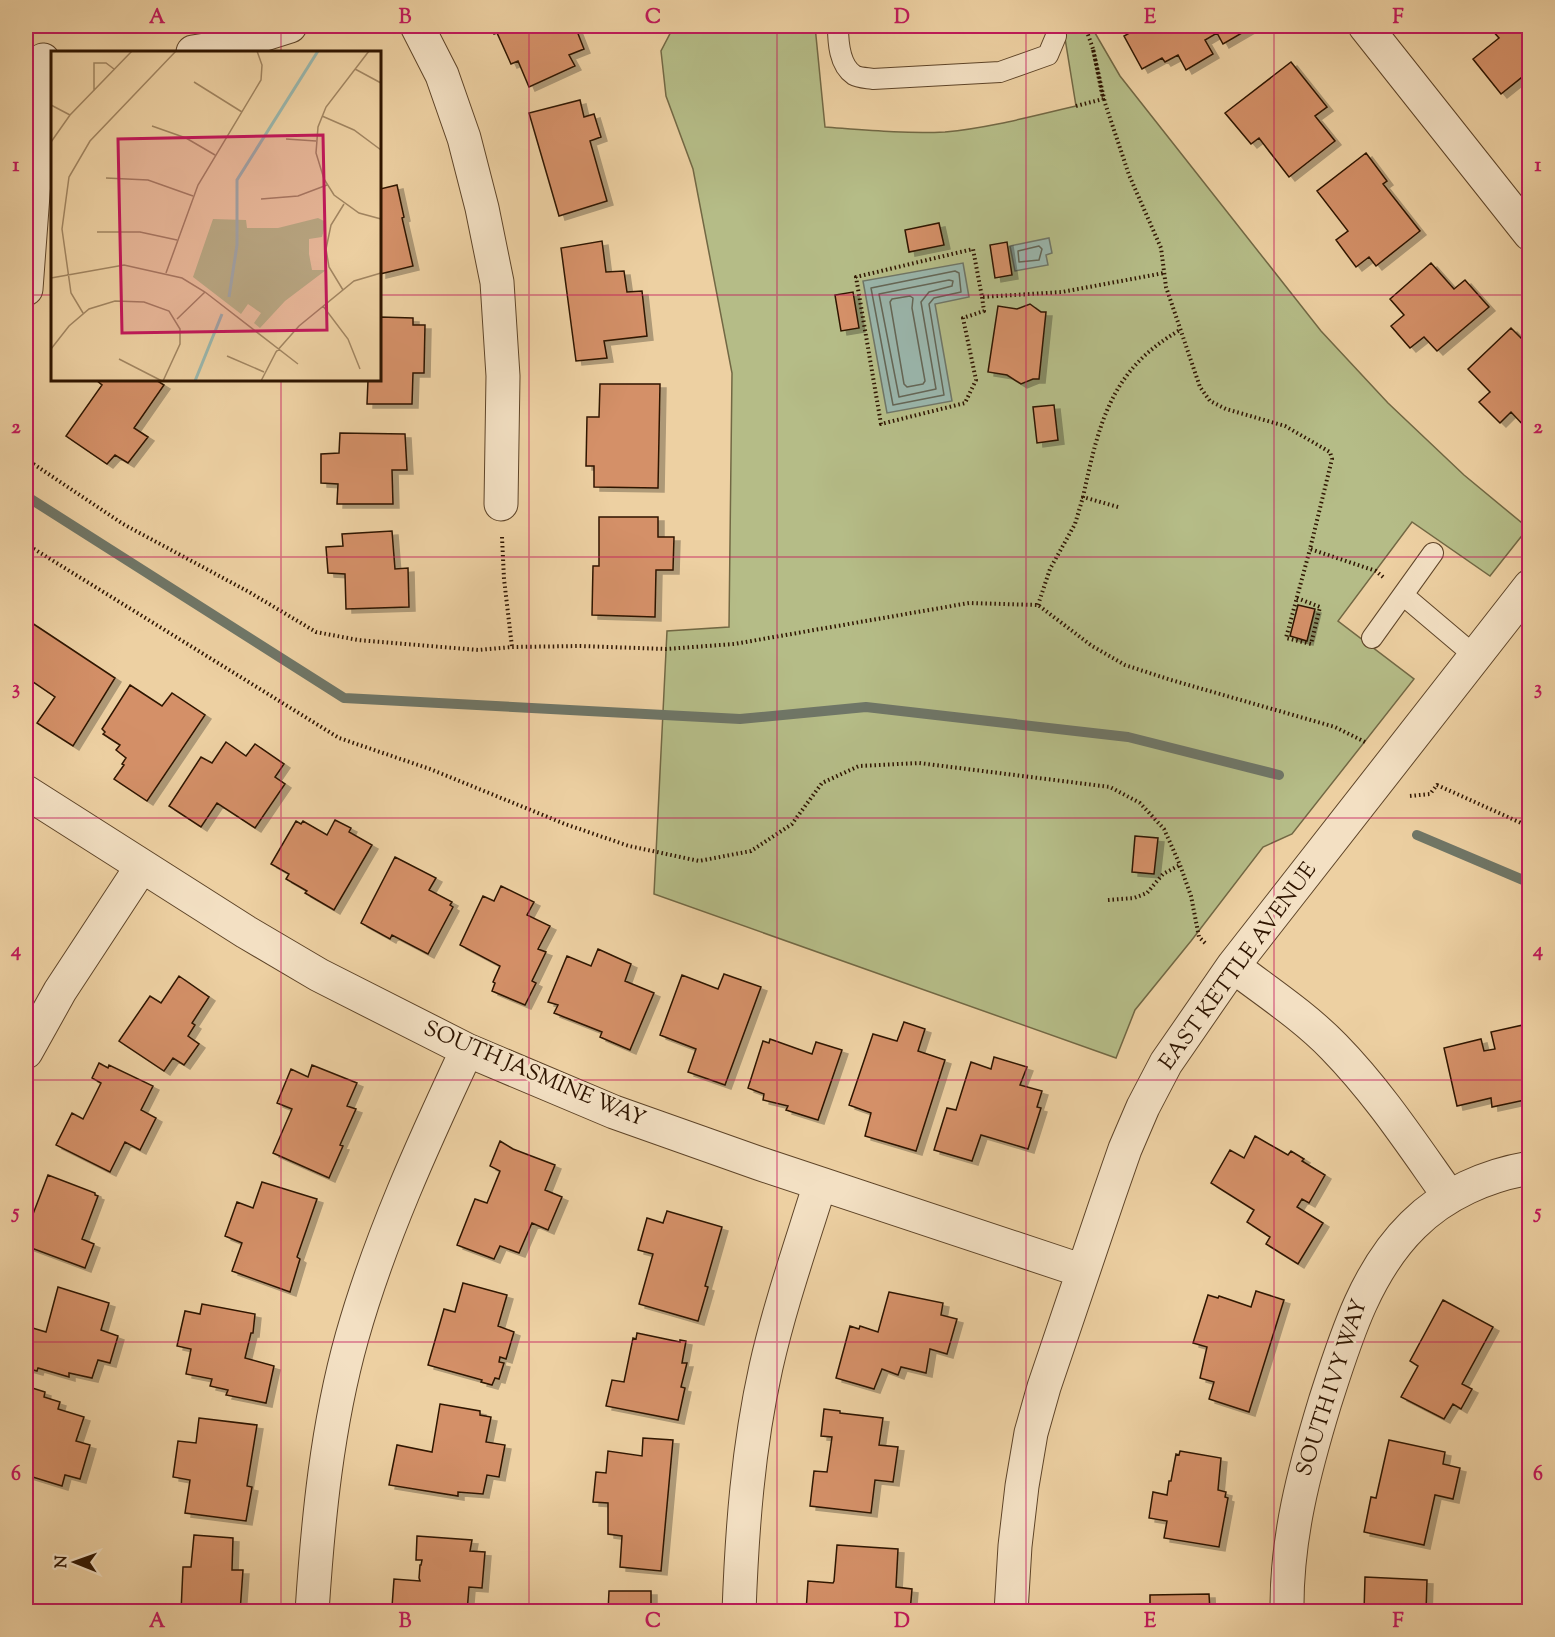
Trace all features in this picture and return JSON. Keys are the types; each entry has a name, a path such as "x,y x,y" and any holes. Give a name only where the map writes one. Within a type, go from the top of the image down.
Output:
{"street":[{"path":"199,51 224,47 290,26"},
{"path":"417,26 442,75 464,138 483,208 497,282 503,376 501,504"},
{"path":"1365,26 1517,221 1530,234"},
{"path":"26,289 40,59"},
{"name":"EAST KETTLE AVENUE","path":"1011,1611 1015,1546 1031,1433 1083,1271 1125,1149 1143,1107 1166,1063 1233,966 1530,586"},
{"name":"SOUTH JASMINE WAY","path":"26,792 246,932 319,975 467,1050 614,1112 820,1184 1083,1271"},
{"path":"26,1053 60,991 142,866"},
{"path":"1233,966 1302,1018 1332,1046 1386,1107 1449,1196"},
{"path":"312,1611 316,1545 325,1474 336,1407 352,1339 372,1274 399,1201 467,1050"},
{"name":"SOUTH IVY WAY","path":"1287,1611 1290,1544 1297,1501 1312,1444 1349,1331 1366,1291 1386,1257 1413,1224 1449,1196 1490,1178 1530,1168"},
{"path":"739,1611 744,1511 756,1420 779,1313 820,1184"}],"lane":[{"path":"838,26 838,41 843,62 855,75 873,79 1000,72 1011,69 1048,56 1056,36 1054,26"},
{"path":"1372,638 1433,553"},
{"path":"1403,595 1475,656"}],"path":[{"path":"1085,26 1094,50 1105,103 1129,175 1161,248 1166,287 1200,387 1210,401 1226,409 1285,426 1330,452 1332,459 1286,638 1311,644 1320,607 1297,598"},
{"path":"1076,106 1103,99 1094,50"},
{"path":"973,249 982,297 984,311 963,318 976,380 965,403 881,424 856,277 973,249"},
{"path":"982,297 1062,292 1164,273"},
{"path":"1038,605 1050,569 1075,524 1099,427 1114,395 1136,364 1159,342 1180,330"},
{"path":"26,459 123,524 249,592 316,633 358,640 478,650 512,647 666,649 734,644 969,603 1038,605 1092,646 1125,665 1335,727 1365,742 1369,749"},
{"path":"1083,497 1118,507"},
{"path":"501,504 504,579 512,647"},
{"path":"26,544 339,738 430,769 565,824 629,846 699,861 751,851 792,824 822,783 859,766 919,763 1110,787 1140,803 1164,829 1191,896 1198,937 1233,966"},
{"path":"1310,549 1376,571 1403,595"},
{"path":"1403,797 1430,794 1437,785 1530,827"},
{"path":"1108,900 1134,898 1147,893 1163,874 1180,865"}],"green space":[{"path":"674,26 815,26 825,127 945,132 978,128 1076,106 1063,26 1091,26 1120,76 1321,331 1388,403 1464,475 1528,528 1490,576 1412,522 1338,621 1414,679 1292,834 1263,847 1135,1010 1116,1058 654,894 667,631 729,627 732,373 693,169 666,96 661,51"}],"water":[{"path":"1049,238 1052,253 1046,255 1048,265 1015,271 1010,246"},
{"path":"963,263 969,297 935,304 952,401 887,413 863,281"}],"building":[{"path":"490,26 557,26 558,28 575,26 584,49 569,55 575,66 529,87 518,61 511,64 497,33 494,34"},
{"path":"1142,26 1254,26 1223,44 1217,33 1205,40 1213,54 1186,70 1178,55 1165,62 1162,58 1142,69 1124,36"},
{"path":"1497,26 1530,26 1530,76 1526,74 1501,94 1473,59 1499,38 1492,30"},
{"path":"1291,62 1327,107 1315,116 1335,141 1289,177 1259,138 1251,144 1225,113"},
{"path":"580,100 584,117 594,114 601,137 590,141 607,201 559,216 529,113"},
{"path":"1366,153 1387,181 1383,184 1420,231 1376,266 1369,257 1356,267 1336,240 1348,231 1317,191"},
{"path":"397,185 413,266 381,274 381,189"},
{"path":"939,223 944,245 909,252 905,230"},
{"path":"602,241 606,272 624,271 627,292 642,291 647,336 604,341 607,358 576,361 561,248"},
{"path":"1007,242 1012,275 995,278 990,245"},
{"path":"1431,263 1454,289 1465,280 1489,307 1437,351 1424,337 1410,348 1391,326 1404,315 1390,299"},
{"path":"853,292 859,328 841,331 835,295"},
{"path":"1030,304 1041,312 1046,312 1039,379 1021,384 1007,375 988,372 998,306 1017,309"},
{"path":"381,317 413,318 413,325 425,325 424,373 413,373 412,404 367,404 368,381 381,381"},
{"path":"1511,328 1530,347 1530,424 1526,428 1511,412 1500,423 1479,402 1490,392 1468,369"},
{"path":"97,381 158,381 164,385 134,428 148,437 128,463 115,455 107,464 66,436 102,385"},
{"path":"600,384 660,384 658,488 594,487 594,466 586,466 587,417 599,417"},
{"path":"1054,405 1058,440 1037,443 1033,407"},
{"path":"340,433 405,434 407,470 392,470 393,504 337,504 338,484 321,483 321,454 339,453"},
{"path":"599,517 658,517 658,537 674,537 673,570 656,570 655,617 592,615 593,566 599,566"},
{"path":"392,531 395,569 408,568 409,607 346,609 345,574 328,573 326,547 343,546 342,534"},
{"path":"1298,605 1315,609 1307,641 1290,636"},
{"path":"32,623 115,678 73,746 37,723 55,697 26,677 26,633"},
{"path":"130,685 162,706 172,693 205,715 147,801 114,779 126,758 116,750 120,745 103,734 105,732 102,729"},
{"path":"226,742 246,756 255,744 284,764 275,777 285,784 255,828 217,803 201,827 169,806 201,757 212,763"},
{"path":"335,820 351,828 349,832 372,845 334,910 305,893 307,891 286,879 289,874 271,864 296,821 301,824 303,821 327,835"},
{"path":"1135,836 1158,838 1154,874 1132,872"},
{"path":"395,857 436,878 429,890 452,902 450,905 453,907 428,954 392,935 390,939 361,923"},
{"path":"501,886 534,902 527,915 550,926 538,949 546,952 532,981 536,983 525,1005 492,991 500,966 460,945 483,896 494,901"},
{"path":"598,949 631,964 625,981 654,993 630,1050 600,1037 602,1032 554,1013 558,1005 548,1002 567,956 591,966"},
{"path":"724,974 761,987 725,1085 688,1072 696,1049 660,1035 682,975 718,989"},
{"path":"179,976 209,997 192,1023 195,1025 188,1036 199,1044 184,1065 173,1058 164,1071 119,1041 150,996 161,1003"},
{"path":"904,1022 925,1029 918,1051 945,1060 916,1151 865,1136 871,1113 849,1105 873,1034 897,1041"},
{"path":"1523,1025 1527,1041 1530,1041 1530,1099 1492,1107 1491,1098 1457,1106 1444,1048 1481,1039 1484,1051 1495,1049 1491,1032"},
{"path":"770,1039 812,1054 816,1042 842,1050 818,1120 786,1110 788,1106 763,1100 764,1094 748,1088 763,1041 769,1043"},
{"path":"994,1057 1027,1067 1020,1085 1042,1091 1037,1107 1041,1108 1028,1149 981,1135 972,1161 934,1150 947,1108 956,1110 971,1062 991,1069"},
{"path":"99,1063 108,1068 109,1065 153,1086 141,1110 156,1118 140,1150 125,1142 110,1172 56,1145 72,1113 83,1119 101,1083 92,1078"},
{"path":"312,1065 357,1083 347,1106 356,1109 329,1178 273,1153 292,1109 277,1103 291,1069 308,1077"},
{"path":"1255,1136 1288,1155 1291,1151 1304,1159 1302,1161 1325,1175 1309,1203 1302,1199 1297,1207 1323,1223 1298,1264 1266,1244 1270,1237 1247,1222 1254,1210 1211,1183 1230,1150 1244,1158"},
{"path":"500,1141 513,1149 555,1165 545,1190 562,1197 548,1230 532,1223 519,1253 500,1246 494,1259 457,1245 475,1199 487,1203 500,1171 490,1166"},
{"path":"48,1175 98,1196 82,1239 94,1244 85,1268 26,1246 26,1226 28,1227"},
{"path":"262,1182 317,1199 297,1257 300,1259 290,1292 232,1271 242,1243 225,1236 237,1202 253,1208"},
{"path":"667,1211 722,1227 705,1286 708,1287 698,1321 639,1304 653,1254 638,1250 647,1218 663,1223"},
{"path":"463,1283 507,1295 498,1326 514,1332 506,1359 500,1357 499,1362 504,1363 499,1379 495,1378 492,1385 428,1365 444,1309 455,1312"},
{"path":"58,1287 109,1303 101,1330 118,1336 110,1363 98,1360 92,1378 69,1373 69,1377 38,1368 37,1371 26,1368 26,1326 46,1332"},
{"path":"1256,1291 1284,1300 1249,1412 1209,1399 1214,1382 1200,1378 1207,1347 1193,1343 1208,1295 1218,1298 1219,1296 1251,1307"},
{"path":"889,1292 943,1303 941,1315 957,1319 947,1354 930,1349 926,1373 901,1367 898,1375 882,1369 874,1389 836,1378 850,1326 859,1329 860,1326 878,1332"},
{"path":"1443,1300 1493,1327 1462,1384 1472,1389 1461,1409 1453,1404 1444,1419 1401,1397 1418,1366 1410,1361"},
{"path":"202,1304 255,1314 253,1333 251,1333 245,1358 274,1366 266,1403 226,1395 228,1390 210,1386 212,1379 186,1374 191,1349 177,1346 185,1311 200,1314"},
{"path":"637,1333 680,1342 680,1340 686,1341 682,1363 687,1363 681,1387 685,1388 678,1420 606,1406 612,1380 624,1382 633,1338 636,1339"},
{"path":"26,1386 45,1392 44,1397 60,1402 58,1409 84,1417 76,1441 90,1445 80,1479 65,1475 62,1486 26,1475"},
{"path":"440,1404 480,1411 480,1415 491,1417 486,1442 505,1445 499,1477 487,1475 483,1494 458,1492 458,1496 389,1485 397,1445 432,1452"},
{"path":"824,1409 883,1418 879,1445 898,1447 893,1482 875,1480 871,1513 810,1506 814,1471 827,1472 832,1437 821,1436"},
{"path":"199,1418 257,1425 247,1486 252,1487 246,1521 185,1513 190,1480 173,1477 178,1441 196,1443"},
{"path":"643,1438 673,1440 661,1571 620,1567 622,1536 608,1534 608,1503 593,1502 596,1472 606,1473 608,1451 642,1456"},
{"path":"1389,1440 1445,1452 1443,1464 1460,1468 1453,1499 1435,1495 1424,1545 1364,1532 1371,1497 1376,1498"},
{"path":"1180,1451 1221,1458 1218,1490 1226,1492 1225,1497 1228,1498 1219,1547 1164,1538 1167,1521 1149,1518 1153,1492 1167,1495 1176,1454 1179,1455"},
{"path":"194,1535 233,1538 232,1570 243,1570 240,1612 181,1612 183,1567 191,1567"},
{"path":"417,1536 472,1540 470,1551 485,1552 482,1588 469,1587 467,1612 441,1609 441,1612 382,1612 382,1606 392,1607 394,1579 420,1581 422,1560 416,1560"},
{"path":"837,1545 898,1549 896,1587 912,1589 910,1612 806,1612 808,1581 833,1583 834,1581"},
{"path":"1365,1577 1427,1580 1426,1612 1364,1612"},
{"path":"609,1591 651,1591 651,1612 608,1612"},
{"path":"1209,1594 1210,1612 1150,1612 1150,1595"}],"waterway":[{"path":"26,496 344,698 740,719 866,707 1128,737 1279,775"},
{"path":"1417,835 1530,883"}]}
